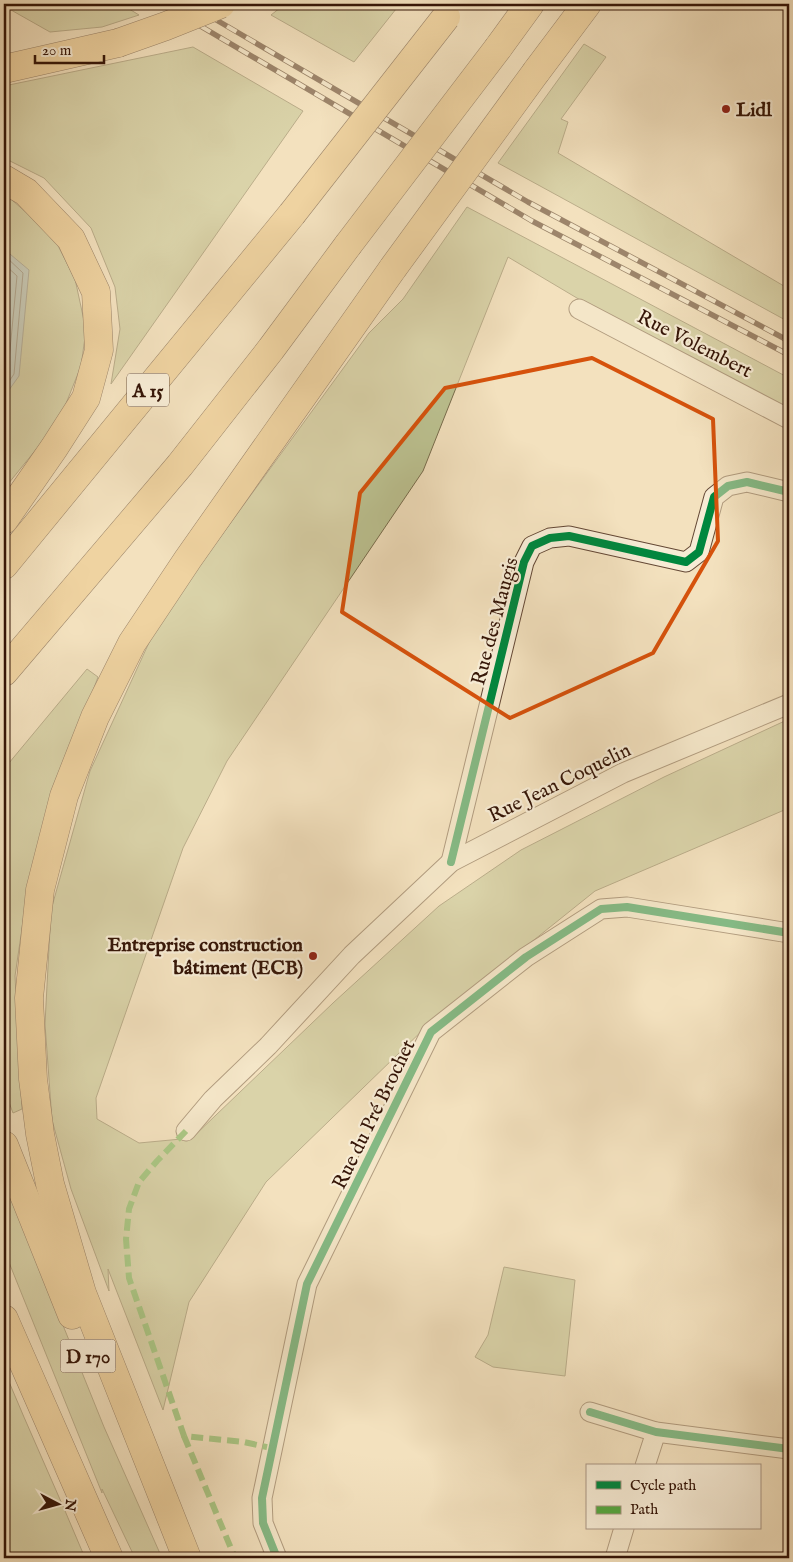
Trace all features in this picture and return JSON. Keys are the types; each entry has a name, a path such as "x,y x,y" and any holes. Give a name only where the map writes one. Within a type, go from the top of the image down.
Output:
{"highway":[{"path":"4,69 118,43 221,4"},
{"path":"4,672 180,465 271,349 530,4"},
{"path":"187,1558 82,1293 50,1184 40,1134 33,1079 29,998 40,890 64,796 95,717 132,643 188,559 393,268 587,4"},
{"name":"A 15","path":"4,565 292,214 451,10"},
{"path":"4,179 26,192 70,239 96,292 99,350 86,398 4,520"},
{"name":"D 170","path":"4,1145 127,1452 176,1558"},
{"path":"4,1300 82,1496"},
{"path":"4,1319 109,1558"}],"street":[{"name":"Rue Volembert","path":"580,309 789,419"},
{"name":"Rue des Maugis","path":"451,862 524,562 532,546 550,538 569,536 686,562 698,552 714,497 728,486 747,482 789,492"},
{"name":"Rue Jean Coquelin","path":"186,1132 213,1099 268,1046 352,955 451,862 624,773 789,704"},
{"name":"Rue du Pré Brochet","path":"277,1558 263,1524 262,1498 307,1284 431,1032 526,957 601,909 627,907 789,934"},
{"path":"590,1412 656,1432 789,1449"},
{"path":"646,1464 656,1432"},
{"path":"615,1558 623,1530"}],"highlighted area":[{"path":"592,358 713,419 718,541 653,653 510,718 342,612 360,493 445,388"}],"green space":[{"path":"4,4 121,4 139,15 102,27 50,32 4,6"},
{"path":"285,4 400,4 354,62 271,15"},
{"path":"584,44 606,57 561,119 568,122 558,153 789,289 789,322 498,163"},
{"path":"193,47 303,111 111,384 120,329 115,287 91,228 44,178 4,158 4,86"},
{"path":"4,193 53,236 75,279 86,330 81,366 59,421 4,489"},
{"path":"467,207 789,378 789,414 666,351 508,257 423,471 227,761 183,848 96,1098 97,1119 139,1143 192,1138 333,1003 439,906 521,850 664,777 789,719 789,808 595,891 428,1025 266,1182 189,1302 163,1410 108,1269 109,1291 71,1189 52,1120 45,1024 51,910 90,771 159,621 369,333 403,299"},
{"path":"87,669 98,677 54,795 28,887 15,976 22,1109 13,1113 4,1089 4,769"},
{"path":"4,1179 104,1427 162,1558 135,1558 102,1489 102,1493 4,1250"},
{"path":"504,1267 575,1280 565,1376 493,1367 475,1357 488,1335"},
{"path":"4,1370 65,1511 85,1558 4,1558"}],"water":[{"path":"4,249 29,270 19,376 4,397"}],"railway":[{"path":"163,4 532,221 789,355"},
{"path":"189,4 528,202 789,341"}],"marked path":[{"path":"186,1131 139,1182 129,1209 126,1239 129,1278 184,1436 244,1442 271,1448"},
{"path":"184,1436 235,1558"}],"cycle path":[{"path":"451,862 524,562 532,546 550,538 569,536 686,562 699,552 714,497 728,486 747,482 789,492"},
{"path":"277,1558 263,1523 262,1498 307,1284 431,1032 526,957 601,909 627,907 789,933"},
{"path":"590,1412 656,1432 789,1449"}],"place":[{"name":"Lidl","path":"726,109"},
{"name":"Entreprise construction bâtiment (ECB)","path":"313,956"}]}
